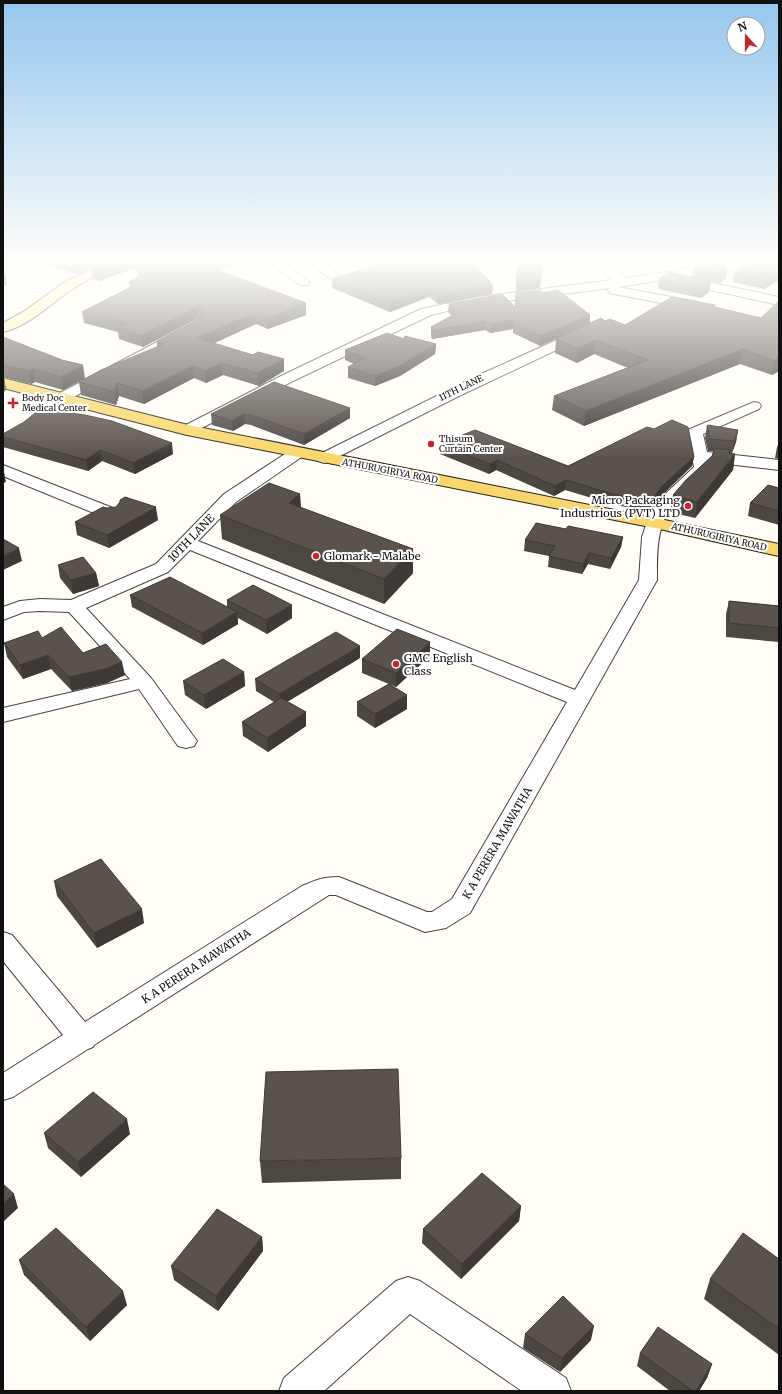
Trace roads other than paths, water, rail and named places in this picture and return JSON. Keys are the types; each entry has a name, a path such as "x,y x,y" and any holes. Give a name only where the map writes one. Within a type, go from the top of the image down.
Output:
{"main road":[{"name":"ATHURUGIRIYA ROAD","path":"3,383 187,430 655,523 779,550"}],"street":[{"path":"62,398 189,328"},
{"path":"187,430 286,379 392,328"},
{"name":"11TH LANE","path":"324,458 433,402 520,360 593,328"},
{"path":"754,406 695,432 700,456 779,465"},
{"name":"10TH LANE","path":"74,606 162,568 230,498 297,453"},
{"name":"K A PERERA MAWATHA","path":"3,1088 311,893 325,886 339,886 425,922 437,921 461,906 648,580 649,551 655,523 660,512 702,468 700,456"},
{"path":"3,470 112,514"},
{"path":"186,542 579,699"},
{"path":"3,614 20,607 40,605 74,606 144,682 186,741"},
{"path":"3,715 144,682"},
{"path":"3,942 82,1039"},
{"path":"298,1391 408,1293 553,1391"}],"place":[{"name":"Body Doc Medical Center","path":"13,403"},
{"name":"Thisum Curtain Center","path":"431,444"},
{"name":"Micro Packaging Industrious (PVT) LTD","path":"688,506"},
{"name":"Glomark - Malabe","path":"316,556"},
{"name":"GMC English Class","path":"396,664"}]}
